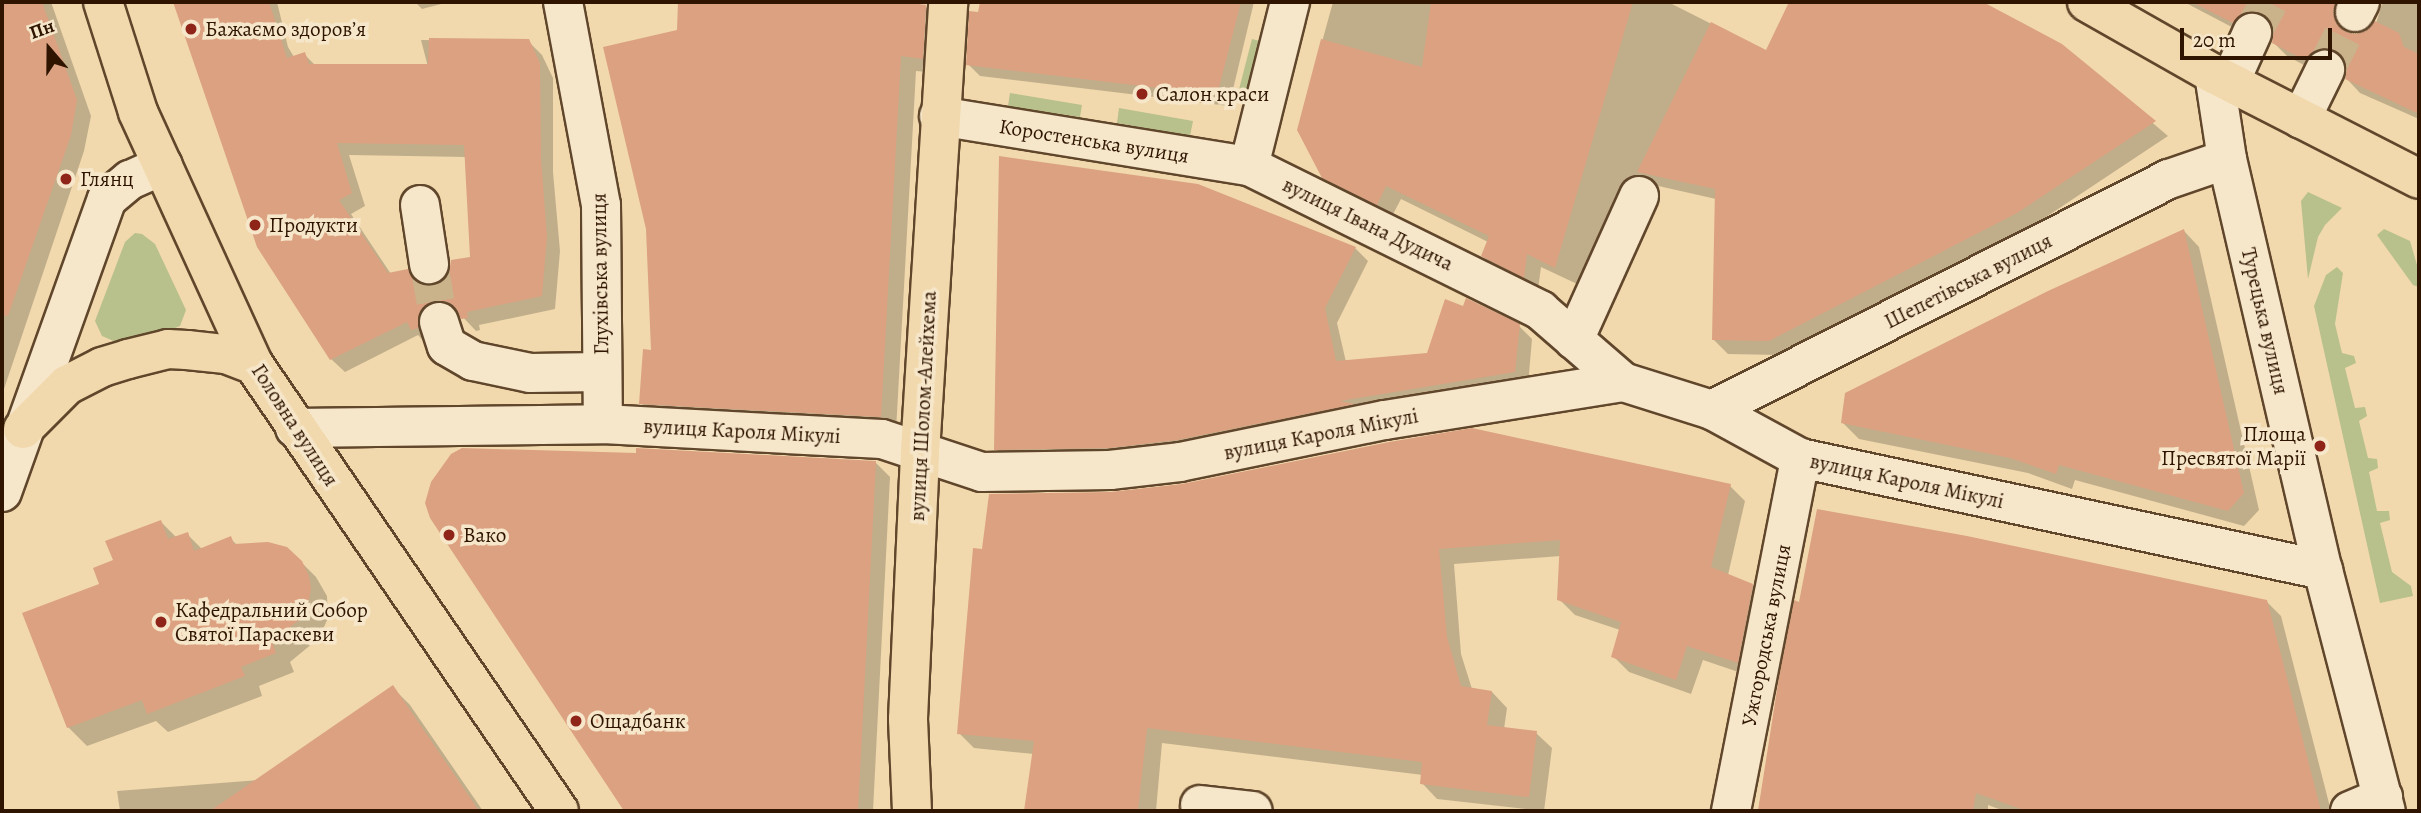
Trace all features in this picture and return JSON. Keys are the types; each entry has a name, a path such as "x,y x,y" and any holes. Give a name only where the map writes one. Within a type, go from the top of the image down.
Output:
{"main road":[{"name":"Головна вулиця","path":"103,2 138,111 254,365 559,811"},
{"name":"вулиця Шолом-Алейхема","path":"912,811 908,719 920,452 948,2"},
{"path":"2087,2 2222,78 2419,178"},
{"path":"23,429 68,385 102,367 128,359 168,349 226,354 254,365"}],"street":[{"name":"Глухівська вулиця","path":"563,2 601,205 603,424"},
{"path":"1249,166 1290,2"},
{"path":"2222,78 2252,33"},
{"path":"2301,119 2325,71"},
{"name":"Турецька вулиця","path":"2222,78 2227,159 2323,570 2373,807"},
{"name":"Коростенська вулиця","path":"939,116 1249,166"},
{"name":"Шепетівська вулиця","path":"1712,410 2169,179 2227,159"},
{"path":"2,492 107,199 130,180 163,165"},
{"name":"вулиця Івана Дудича","path":"1249,166 1539,310 1623,382"},
{"path":"1574,340 1639,196"},
{"path":"420,205 429,264"},
{"path":"439,322 447,346 474,361 530,373 602,372"},
{"name":"вулиця Кароля Мікулі","path":"295,428 603,424 882,439 982,472 1110,470 1180,462 1385,420 1623,382 1712,410 1800,458 2323,570"},
{"name":"Ужгородська вулиця","path":"1731,811 1800,458"},
{"path":"1200,805 1253,811"}],"green space":[{"path":"1252,39 1267,43 1251,105 1236,101"},
{"path":"1010,93 1082,105 1080,117 1008,106"},
{"path":"1119,108 1193,121 1190,136 1117,123"},
{"path":"2308,192 2342,208 2325,225 2318,237 2308,279 2301,201"},
{"path":"2384,229 2410,241 2419,272 2419,287 2413,285 2377,235"},
{"path":"135,233 142,234 155,244 186,310 180,326 116,342 102,336 95,321 125,242"},
{"path":"2337,267 2343,273 2335,324 2342,353 2354,356 2356,363 2345,368 2355,408 2365,407 2367,416 2359,421 2368,458 2377,459 2378,468 2369,472 2377,511 2389,511 2390,520 2380,523 2392,572 2411,586 2413,596 2380,603 2314,306 2326,275"}],"building":[{"path":"2,2 42,2 77,100 71,135 8,316 2,315"},
{"path":"173,2 269,2 287,58 305,52 309,64 428,64 429,38 529,39 540,63 541,158 547,237 542,296 467,312 468,318 461,319 453,305 444,301 433,301 422,308 418,317 418,328 411,330 407,322 330,360 257,247","holes":["337,143 464,145 470,257 451,260 449,273 442,281 433,285 420,284 412,278 408,269 388,273 339,200 352,193"]},
{"path":"678,2 905,2 926,5 923,59 901,56 881,417 639,404 643,349 651,350 646,229 603,47 677,30"},
{"path":"980,2 1241,2 1217,95 966,65 969,11 978,12"},
{"path":"1431,2 1633,2 1555,268 1527,254 1524,278 1481,256 1489,236 1386,186 1377,205 1322,178 1297,130 1321,39 1422,67"},
{"path":"1789,2 1983,2 2062,44 2156,121 2017,213 1769,341 1712,340 1715,189 1637,172 1711,22 1766,50"},
{"path":"2192,2 2332,2 2335,3 2333,13 2336,23 2346,32 2356,34 2366,31 2375,21 2399,33 2404,47 2419,54 2419,114 2345,79 2347,69 2343,58 2334,50 2324,48 2313,52 2305,60 2272,43 2274,30 2262,13 2249,11 2240,15 2233,23"},
{"path":"999,156 1198,184 1356,247 1325,308 1336,361 1427,353 1445,299 1463,306 1466,298 1520,324 1515,372 1340,401 1355,404 1177,440 1109,448 994,450"},
{"path":"2184,229 2244,493 2228,511 2059,465 2056,474 2010,458 1841,423 1845,393 2048,291"},
{"path":"1472,428 1731,484 1711,567 1753,584 1738,663 1687,646 1676,680 1611,657 1621,622 1557,600 1560,540 1439,549 1447,637 1461,686 1492,691 1487,725 1537,731 1529,797 1420,784 1422,762 1147,728 1138,810 1024,811 1034,741 957,734 973,548 982,549 989,494 1110,492 1182,484"},
{"path":"462,448 636,453 636,448 876,461 858,811 624,811 430,518 425,503 431,482 451,454"},
{"path":"1817,509 1967,536 2267,600 2321,811 2027,811 1976,793 1973,811 1758,811 1794,600 1799,602"},
{"name":"Кафедральний Собор Святої Параскеви","path":"161,520 168,539 188,532 194,551 231,536 234,544 268,542 287,547 302,561 309,576 311,588 308,606 300,619 272,642 276,653 241,667 245,676 147,714 142,700 67,728 22,613 99,584 93,568 113,560 105,541"},
{"path":"393,685 479,811 210,811"}],"tunnel":[{"path":"2252,33 2269,2"},
{"path":"2325,70 2355,12"},
{"path":"429,264 439,322"}],"place":[{"name":"Бажаємо здоровʼя","path":"191,29"},
{"name":"Салон краси","path":"1142,94"},
{"name":"Глянц","path":"66,179"},
{"name":"Продукти","path":"255,225"},
{"name":"Площа Пресвятої Марії","path":"2320,446"},
{"name":"Вако","path":"449,535"},
{"name":"Кафедральний Собор Святої Параскеви","path":"161,622"},
{"name":"Ощадбанк","path":"576,721"}]}
